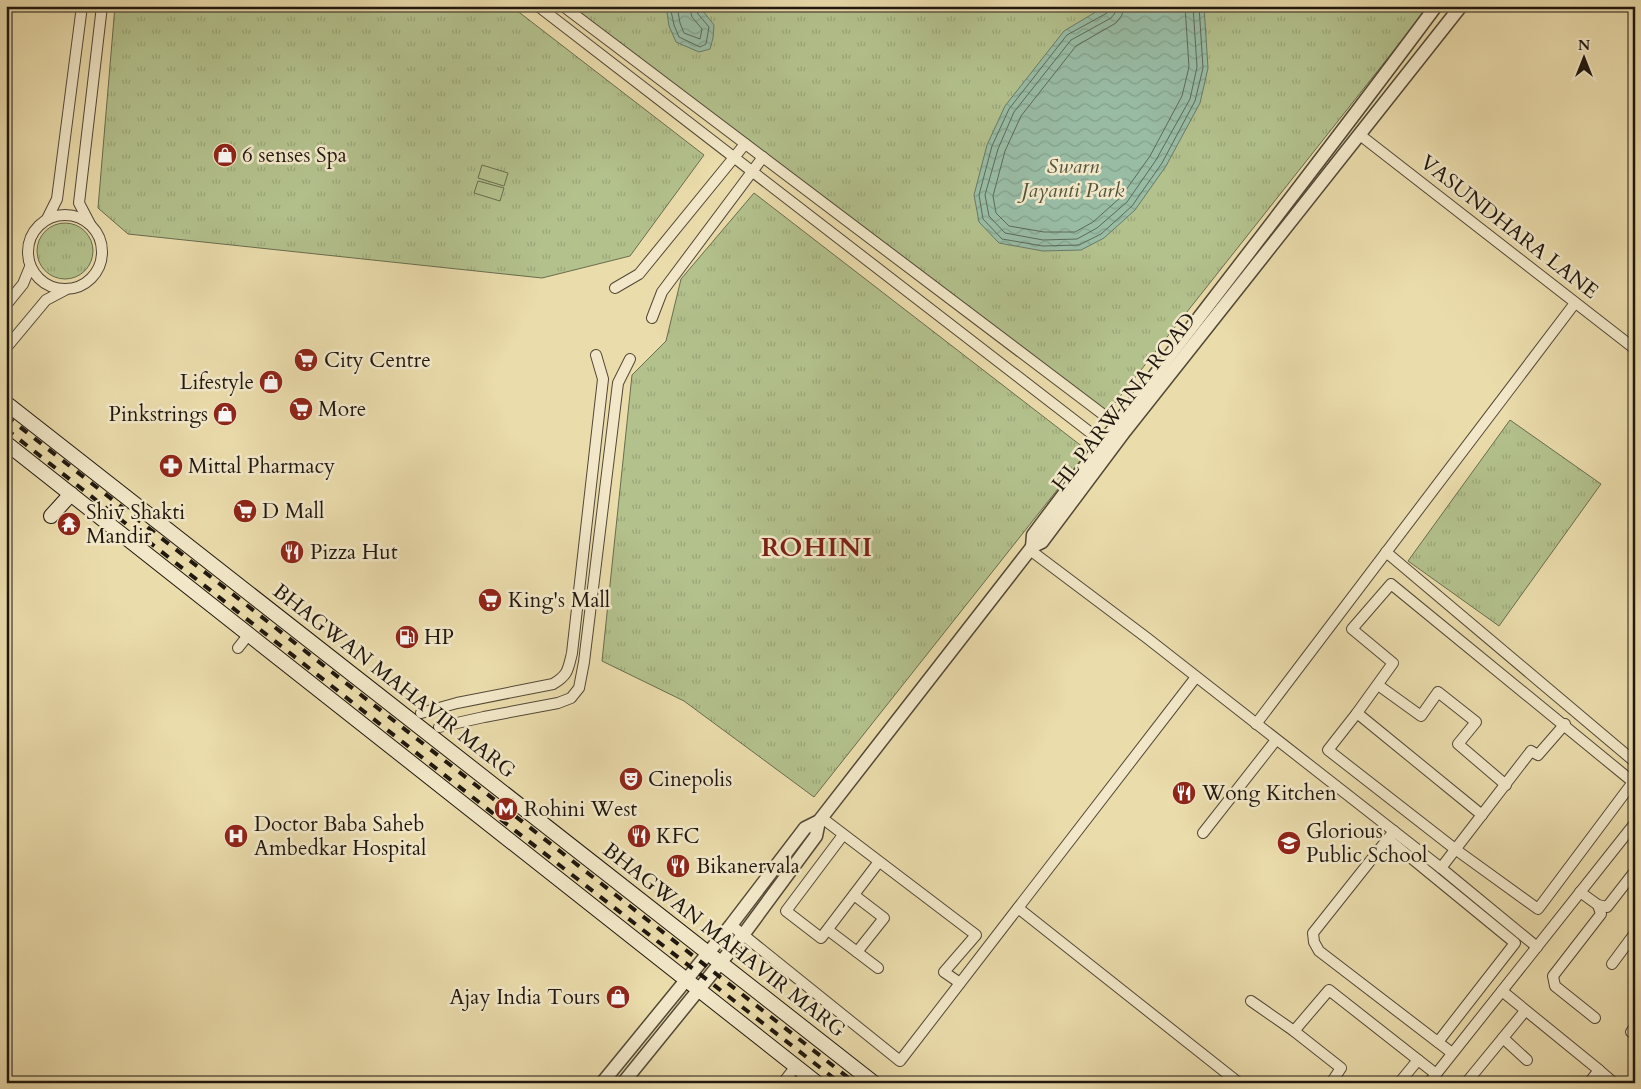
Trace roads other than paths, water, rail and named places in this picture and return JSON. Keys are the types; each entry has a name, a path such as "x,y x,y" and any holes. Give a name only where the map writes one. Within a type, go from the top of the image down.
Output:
{"main road":[{"name":"BHAGWAN MAHAVIR MARG","path":"6,403 874,1083"},
{"path":"6,443 817,1083"},
{"path":"52,516 71,494"}],"street":[{"path":"47,219 57,200 82,6"},
{"path":"6,348 46,300 65,290 79,287 86,283 96,273 100,265 102,245 79,203 102,6"},
{"path":"538,6 1107,446"},
{"path":"563,6 1121,428 1224,283 1361,108 1436,6"},
{"name":"HL PARWANA ROAD","path":"602,1083 731,925 806,828 820,819 1031,549 1042,542 1121,428 1360,134 1461,6"},
{"name":"VASUNDHARA LANE","path":"1360,134 1635,349"},
{"path":"615,288 639,274 745,144"},
{"path":"652,318 662,292 763,157"},
{"path":"65,290 44,283 34,273 27,253 30,238 38,226 55,216 72,216 91,225"},
{"path":"6,305 24,284 30,266"},
{"path":"1256,724 1575,303"},
{"path":"421,713 457,702 552,684 562,678 568,670 572,653 603,379 596,356"},
{"path":"439,727 484,716 558,703 571,698 578,688 584,662 618,384 630,359"},
{"path":"1031,549 1276,740 1391,835 1515,943 1438,1042"},
{"path":"1386,552 1635,762"},
{"path":"1391,584 1565,724 1633,782 1538,909 1455,849 1328,750 1378,685 1393,663 1352,630 1391,584"},
{"path":"238,648 249,634"},
{"path":"1475,653 1488,638"},
{"path":"731,925 900,1061 1196,677"},
{"path":"1378,685 1421,716 1438,692 1446,698 1476,722 1458,744 1506,785"},
{"path":"1357,713 1482,815"},
{"path":"1441,868 1531,751 1538,755 1565,724"},
{"path":"1203,833 1276,740"},
{"path":"820,819 976,935 944,972 960,983"},
{"name":"HL PARWANA ROAD","path":"623,1083 743,935 816,836 820,819"},
{"path":"1429,1083 1634,826"},
{"path":"843,835 786,911 821,938 878,862"},
{"path":"1391,835 1441,868 1536,947"},
{"path":"1391,835 1313,933 1314,942 1320,951 1452,1053"},
{"path":"1580,892 1598,905 1607,907 1635,871"},
{"path":"854,895 884,918 857,952"},
{"path":"1595,1018 1555,986 1553,976 1601,914 1598,905"},
{"path":"1018,908 1239,1083"},
{"path":"828,930 878,968"},
{"path":"1612,964 1635,933"},
{"path":"1294,1032 1329,990 1436,1074"},
{"path":"1502,991 1614,1083"},
{"path":"1251,1001 1341,1068 1331,1083"},
{"path":"1466,1083 1525,1011"},
{"path":"1503,1038 1527,1060"},
{"path":"1399,1083 1418,1060"},
{"path":"783,1083 796,1066"},
{"path":"1590,1083 1599,1070"}],"water":[{"path":"666,6 699,6 714,25 710,49 699,52 676,42 669,26"},
{"path":"1110,6 1204,6 1208,68 1200,103 1166,166 1135,210 1104,238 1081,250 1043,251 999,243 979,222 974,195 987,145 1005,106 1064,31 1099,10"}],"railway":[{"path":"6,416 855,1083"},
{"path":"6,429 504,822 840,1083"}],"place":[{"name":"6 senses Spa","path":"225,155"},
{"name":"City Centre","path":"306,360"},
{"name":"Lifestyle","path":"271,382"},
{"name":"More","path":"301,409"},
{"name":"Pinkstrings","path":"225,414"},
{"name":"Mittal Pharmacy","path":"171,466"},
{"name":"D Mall","path":"245,511"},
{"name":"Shiv Shakti Mandir","path":"69,524"},
{"name":"Pizza Hut","path":"292,552"},
{"name":"King's Mall","path":"490,600"},
{"name":"HP","path":"407,637"},
{"name":"Cinepolis","path":"631,779"},
{"name":"Wong Kitchen","path":"1184,793"},
{"name":"Rohini West","path":"506,809"},
{"name":"Doctor Baba Saheb Ambedkar Hospital","path":"236,836"},
{"name":"KFC","path":"639,836"},
{"name":"Glorious Public School","path":"1289,843"},
{"name":"Bikanervala","path":"678,866"},
{"name":"Ajay India Tours","path":"618,997"}],"district":[{"name":"ROHINI","path":"817,547"}],"park label":[{"name":"Swarn Jayanti Park","path":"1073,178"}]}
